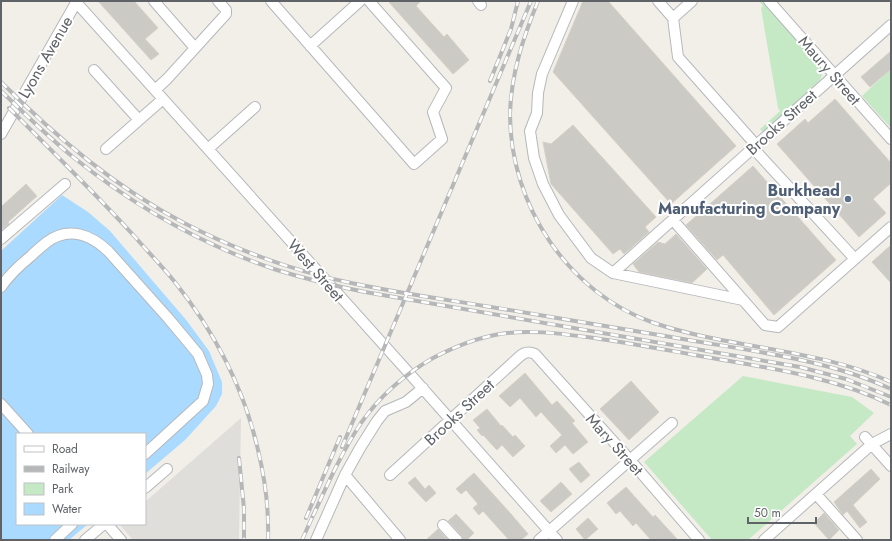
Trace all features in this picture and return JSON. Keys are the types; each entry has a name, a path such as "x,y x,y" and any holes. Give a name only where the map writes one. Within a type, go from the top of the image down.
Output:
{"street":[{"path":"154,1 195,48"},
{"path":"155,90 167,79 226,14 226,10 218,1"},
{"path":"271,1 414,164 442,139 433,112 446,88 369,1"},
{"path":"310,46 360,1"},
{"path":"573,1 542,74 538,93 537,113 530,131 534,158 543,184 558,215 591,258 613,273 743,300"},
{"path":"658,1 673,18 678,57 751,149 855,259"},
{"path":"673,18 692,1"},
{"name":"Maury Street","path":"769,1 891,139"},
{"name":"West Street","path":"76,2 423,388 557,540"},
{"name":"Lyons Avenue","path":"1,134 76,2"},
{"name":"Brooks Street","path":"613,273 891,25"},
{"path":"94,70 139,120"},
{"path":"106,149 163,99"},
{"path":"208,149 255,107"},
{"path":"1,239 65,184"},
{"path":"673,220 765,325 778,327 891,227"},
{"path":"1,287 13,272 48,241 70,234 81,234 99,242 168,318 198,354 204,364 208,384 202,400 146,453"},
{"name":"Brooks Street","path":"390,475 518,357 523,353 529,352"},
{"name":"Mary Street","path":"529,352 535,354 699,540"},
{"path":"316,540 345,475 368,434 385,411 406,402 423,388"},
{"path":"1,404 27,433"},
{"path":"539,540 672,423"},
{"path":"764,540 816,494 868,440 891,434"},
{"path":"868,440 891,466"},
{"path":"146,487 167,469"},
{"path":"345,475 400,540"},
{"path":"816,494 857,540"},
{"path":"55,540 71,525"},
{"path":"85,540 103,525"},
{"path":"108,525 122,540"},
{"path":"443,525 456,540"}],"shaded area":[{"path":"241,418 239,540 133,540 120,525 146,525 146,501"}],"green space":[{"path":"759,1 764,1 822,68 822,76 819,81 763,132 760,129 780,111 778,108 761,8 763,6"},
{"path":"891,69 891,128 862,96"},
{"path":"743,376 852,397 874,413 850,436 857,444 748,540 712,540 644,462"}],"water":[{"path":"62,195 88,212 110,231 187,321 209,351 222,382 222,394 216,406 185,440 146,473 146,433 16,433 16,525 87,525 69,540 1,540 1,251"}],"building":[{"path":"98,1 134,1 158,28 145,39 159,54 151,60"},
{"path":"388,1 421,1 416,6 444,37 447,34 469,60 453,74"},
{"path":"583,1 608,1 736,146 671,204 553,72"},
{"path":"891,51 891,69 870,87 861,77"},
{"path":"835,99 891,163 891,183 873,199 886,213 859,237 777,144 805,119 808,123"},
{"path":"573,125 656,217 645,227 649,232 624,254 620,249 613,254 551,184 543,142 551,144"},
{"path":"753,166 836,260 774,315 723,255 717,260 686,225"},
{"path":"26,184 37,196 1,230 1,207"},
{"path":"676,234 707,269 692,283 639,272 633,264 658,242 665,244"},
{"path":"891,245 891,283 872,262"},
{"path":"525,373 552,405 557,401 575,421 572,423 588,442 573,454 565,445 556,453 550,446 562,435 541,412 536,417 520,398 510,407 499,396"},
{"path":"631,381 659,412 629,440 600,409"},
{"path":"487,409 501,426 502,425 513,437 515,435 525,446 513,457 502,445 497,450 477,430 480,428 473,420"},
{"path":"579,462 590,475 581,483 569,469"},
{"path":"871,469 880,479 853,505 867,522 860,528 847,511 843,515 834,502"},
{"path":"474,473 528,534 521,540 509,540 483,511 479,515 473,508 478,504 466,490 461,494 456,489"},
{"path":"415,477 425,489 429,485 436,493 426,502 408,483"},
{"path":"561,482 572,494 551,512 540,501"},
{"path":"626,487 653,517 655,515 678,540 651,540 636,523 633,526 620,511 616,514 607,503"},
{"path":"824,513 839,530 829,540 814,523"},
{"path":"456,514 474,533 467,540 463,540 462,536 448,521"},
{"path":"588,518 598,529 585,540 576,529"},
{"path":"438,529 448,540 426,540"}],"railway":[{"path":"490,81 511,29 518,1"},
{"path":"342,447 531,1"},
{"path":"538,1 527,29 515,70 510,114 513,148 520,181 533,212 550,241 571,268 595,290 623,309 654,323 684,332 833,362 891,382"},
{"path":"1,82 43,122 87,160 134,194 204,233 268,260 334,279 404,293 783,356 811,362 866,378 891,389"},
{"path":"1,91 64,149 120,192 170,222 222,249 277,270 365,292 800,367 846,379 891,397"},
{"path":"9,108 105,205 165,270 189,300 214,340 236,382 252,427 265,483 268,517 268,540"},
{"path":"313,516 347,445 368,413 394,386 423,364 449,350 465,343 500,334 535,332 571,335 770,368 844,386 891,405"},
{"path":"306,518 340,437"},
{"path":"239,458 244,509 244,540"},
{"path":"302,540 315,511"}],"place":[{"name":"Burkhead Manufacturing Company","path":"848,199"}]}
